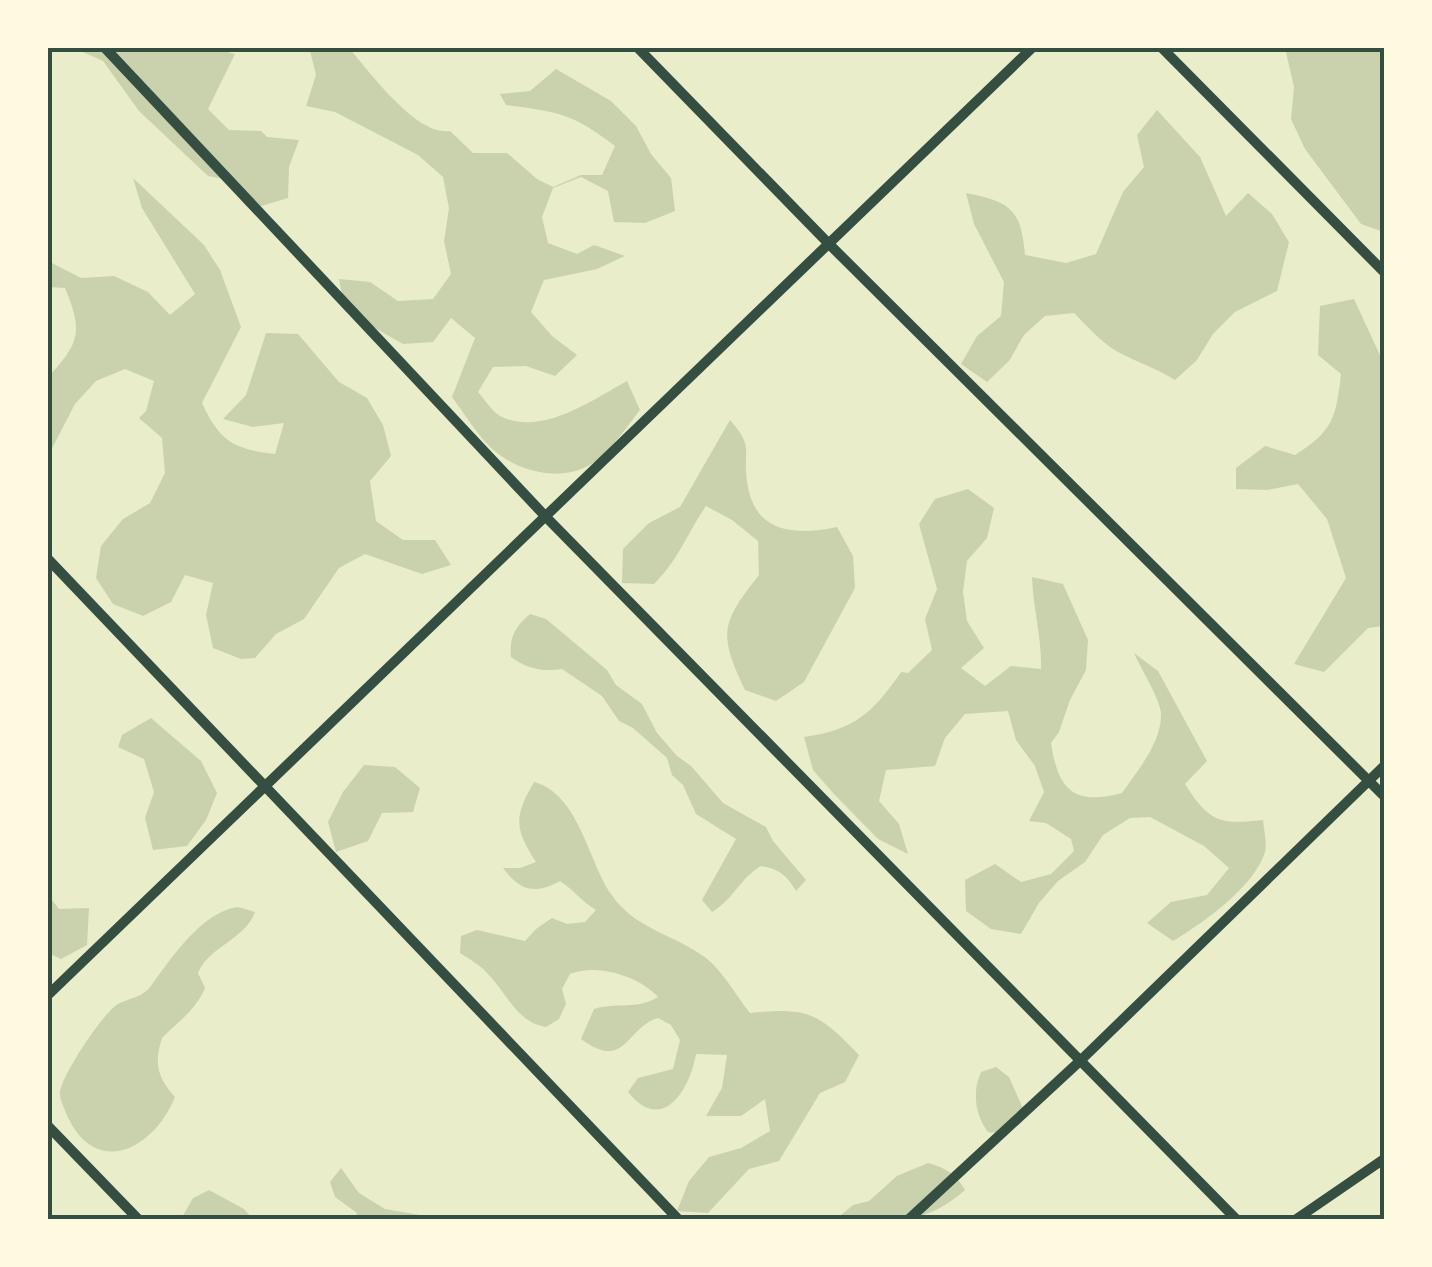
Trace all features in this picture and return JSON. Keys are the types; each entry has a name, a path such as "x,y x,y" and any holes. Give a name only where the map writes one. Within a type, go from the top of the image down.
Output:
{"street":[{"path":"105,48 546,516 1237,1220"},
{"path":"638,48 829,244 1384,796"},
{"path":"48,995 1032,48"},
{"path":"1162,48 1384,272"},
{"path":"48,559 679,1220"},
{"path":"908,1220 1081,1060 1384,766"},
{"path":"48,1126 138,1220"},
{"path":"1295,1220 1384,1159"}],"green space":[{"path":"74,48 212,48 235,54 208,109 229,130 261,131 267,137 299,140 289,167 288,198 258,207 238,182 208,176 139,111 103,61"},
{"path":"301,48 349,48 395,100 423,124 450,131 473,153 507,153 537,179 553,187 581,175 602,175 615,146 564,116 506,105 500,94 530,91 556,69 611,101 636,126 651,154 671,178 675,211 645,223 614,222 608,191 581,177 553,188 542,217 548,243 577,254 594,245 625,256 597,269 544,280 531,312 552,336 577,355 555,376 526,366 493,367 478,392 500,416 532,422 566,414 627,381 640,410 610,448 592,463 578,470 548,473 517,465 490,447 452,397 475,338 451,318 433,342 403,344 345,311 339,279 370,282 398,301 433,299 451,274 444,241 449,208 443,177 418,155 335,112 306,106 316,75 310,51"},
{"path":"1285,48 1384,48 1384,232 1361,224 1305,149 1291,119 1294,87"},
{"path":"1157,110 1200,157 1226,216 1248,193 1272,214 1289,242 1277,291 1235,312 1213,334 1197,360 1175,380 1110,347 1074,313 1045,316 1024,335 1009,361 987,382 961,364 977,336 1001,316 1004,282 974,224 966,193 994,200 1011,210 1020,227 1025,255 1066,263 1096,254 1123,192 1144,167 1137,135"},
{"path":"133,178 204,245 220,270 241,327 202,403 215,427 239,446 275,454 284,423 253,427 223,419 246,395 266,333 298,334 339,382 367,398 383,425 391,456 370,481 376,521 403,540 435,540 451,565 422,574 365,554 339,568 304,619 276,634 255,658 241,659 213,648 206,615 213,583 185,575 171,602 143,616 113,604 96,578 101,546 123,519 150,503 165,473 162,438 139,418 146,411 154,381 125,369 96,381 75,404 48,456 48,377 67,355 76,326 65,288 48,287 48,261 81,278 114,276 148,292 170,315 195,294 142,208"},
{"path":"1354,299 1384,364 1384,626 1368,628 1324,672 1294,664 1346,578 1327,519 1298,484 1267,490 1236,489 1236,468 1265,446 1295,455 1325,430 1334,413 1341,374 1318,355 1320,306"},
{"path":"730,420 744,440 749,492 763,518 787,530 837,527 853,556 855,588 804,682 776,701 745,690 730,655 731,618 759,575 758,541 732,520 706,506 677,556 654,584 622,583 623,549 649,523 680,507"},
{"path":"968,489 994,508 987,538 967,561 963,592 967,621 984,648 961,668 985,686 1011,666 1041,669 1032,577 1063,584 1088,640 1086,670 1051,743 1064,783 1080,795 1105,797 1122,793 1148,755 1158,734 1161,713 1134,653 1158,671 1207,761 1185,784 1193,797 1209,813 1226,821 1263,820 1265,852 1250,878 1212,914 1173,941 1147,923 1171,902 1207,895 1229,868 1204,846 1150,817 1130,818 1103,835 1085,862 1058,881 1039,903 1021,934 991,929 966,911 965,880 995,864 1021,882 1051,874 1074,851 1071,839 1046,823 1029,821 1044,792 1035,766 1016,740 1008,711 965,714 945,738 935,766 886,770 879,801 899,824 908,854 878,839 813,770 804,737 836,730 861,717 901,672 908,673 932,650 925,619 937,589 919,524 935,499"},
{"path":"530,614 546,619 607,670 616,685 642,704 657,733 723,803 766,827 806,880 796,891 782,874 761,866 712,912 702,900 736,839 696,814 683,785 672,775 667,758 633,728 619,721 602,696 562,669 535,669 511,657 514,633"},
{"path":"151,718 201,761 217,793 206,820 187,846 153,850 145,818 154,792 144,759 118,747 122,735"},
{"path":"364,765 395,767 420,788 413,812 382,813 368,841 336,852 328,822 343,792"},
{"path":"534,782 549,789 572,814 603,880 620,906 706,958 750,1013 786,1011 811,1016 833,1030 859,1055 845,1082 820,1093 779,1161 749,1169 708,1213 677,1211 689,1181 709,1157 741,1148 770,1131 765,1099 741,1116 706,1116 722,1088 727,1055 696,1054 681,1093 663,1108 652,1109 628,1092 638,1078 673,1069 680,1040 671,1025 658,1018 638,1030 624,1045 607,1051 581,1039 594,1009 658,997 650,990 617,973 592,970 570,974 562,989 566,1004 559,1019 546,1027 519,1013 484,970 460,953 461,936 477,930 525,941 552,918 567,924 585,922 596,910 560,881 543,888 528,888 503,868 520,868 536,862 519,822"},
{"path":"48,895 59,909 89,908 87,945 61,959 48,953"},
{"path":"238,907 255,912 250,922 203,964 198,973 205,988 201,996 162,1038 159,1069 175,1097 165,1116 153,1132 123,1150 107,1151 92,1146 78,1133 60,1096 78,1054 112,1009 148,990 200,926 225,910"},
{"path":"996,1067 1009,1077 1025,1113 1015,1128 1001,1133 988,1132 976,1103 981,1072"},
{"path":"928,1163 950,1172 965,1190 934,1211 919,1216 835,1220 853,1205 869,1201 897,1176"},
{"path":"341,1168 359,1193 385,1209 443,1219 354,1219 357,1213 335,1197 330,1182"},
{"path":"209,1190 244,1209 253,1219 181,1219 193,1198"}]}
